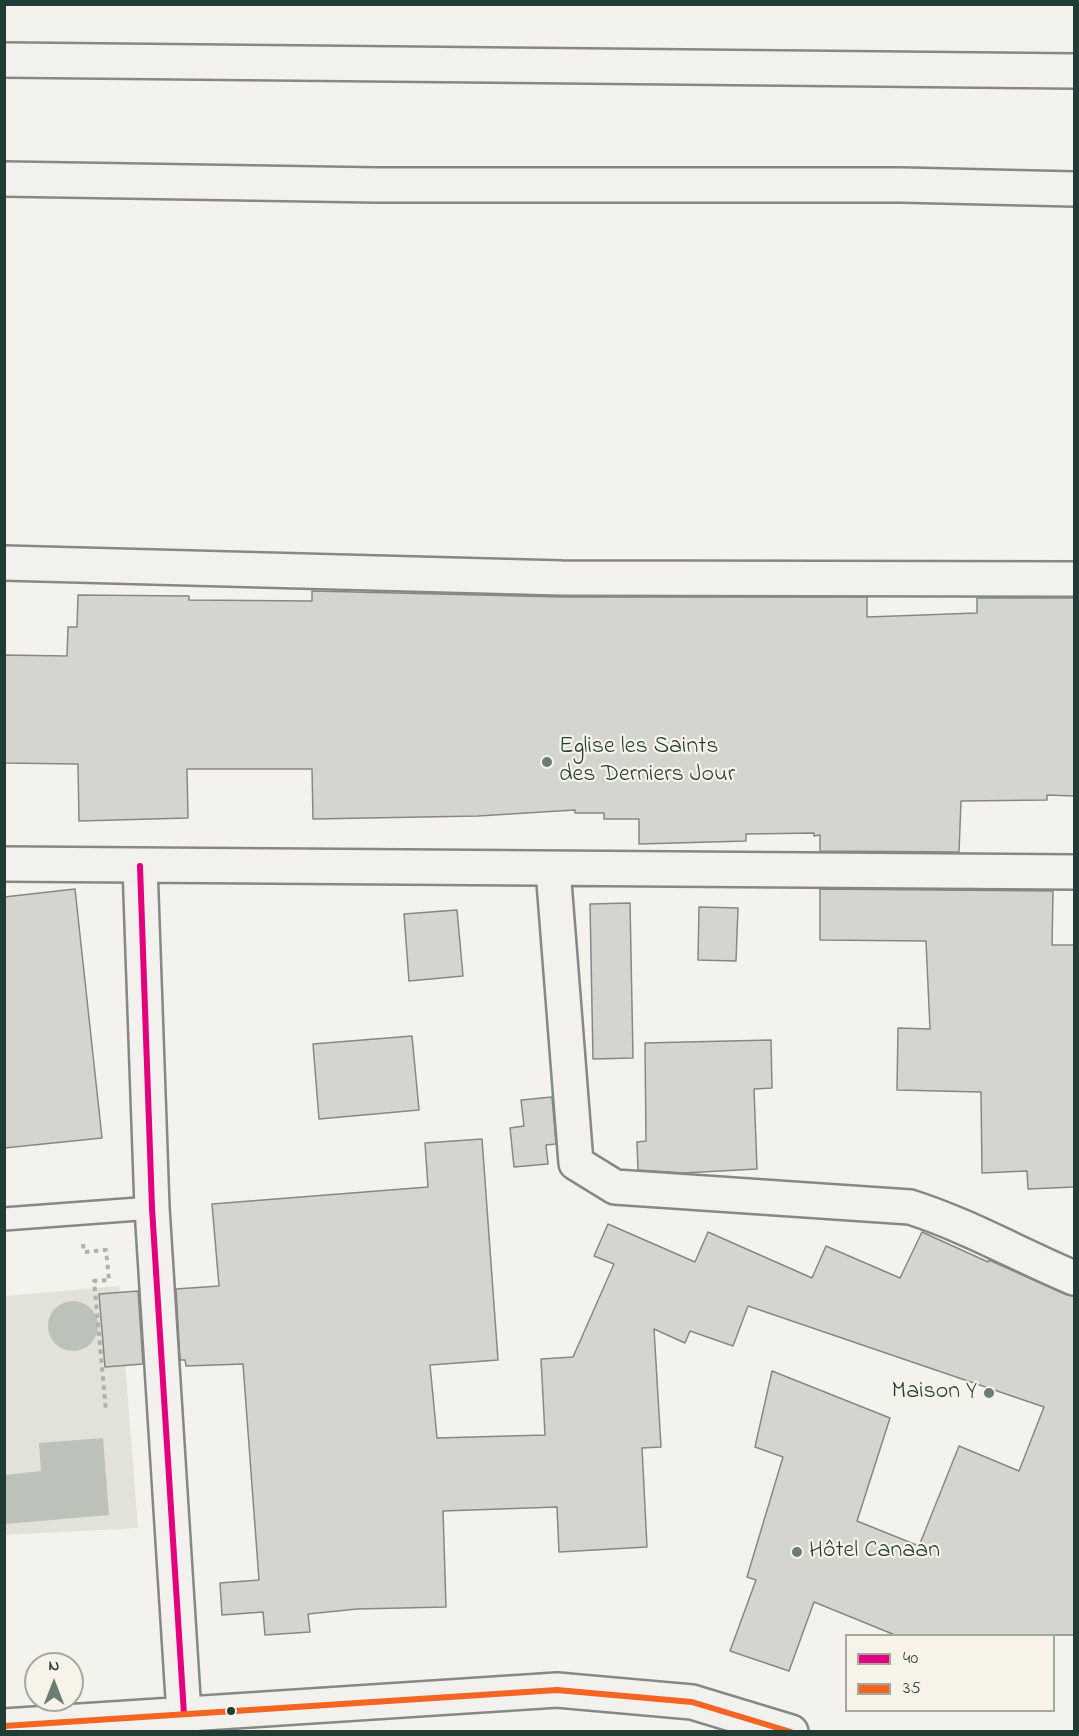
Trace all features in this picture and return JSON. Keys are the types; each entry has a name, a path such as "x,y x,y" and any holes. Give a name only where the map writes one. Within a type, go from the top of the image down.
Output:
{"main road":[{"path":"4,60 1074,71"},
{"path":"4,179 377,185 901,185 1074,189"},
{"path":"4,563 562,578 1074,579"},
{"path":"4,864 1074,873"},
{"path":"140,866 152,1208 183,1714"},
{"path":"553,869 576,1163 615,1187 910,1207 940,1216 1074,1278"},
{"path":"4,1726 557,1690 692,1702 790,1731"}],"lane":[{"path":"4,1220 152,1208"}],"path":[{"path":"81,1214 84,1252 106,1250 110,1280 94,1281 106,1411"}],"shaded area":[{"path":"119,1286 138,1528 5,1535 5,1296"},
{"path":"73,1301 87,1305 94,1312 98,1326 94,1340 87,1347 73,1351 59,1347 52,1340 48,1326 52,1312 59,1305"},
{"path":"103,1438 109,1515 5,1524 5,1475 41,1471 39,1443"}],"building":[{"path":"312,591 561,597 867,597 867,617 977,613 977,598 1074,598 1074,796 1047,795 1047,800 961,801 959,852 820,851 820,835 814,836 814,833 746,834 746,841 639,844 639,819 604,819 604,813 575,813 575,810 478,816 313,819 312,769 187,769 188,818 79,821 78,764 4,763 4,655 67,656 68,627 77,627 78,595 189,596 189,600 312,601"},
{"path":"75,889 102,1138 4,1148 4,897"},
{"path":"820,889 1053,891 1052,945 1074,945 1074,1187 1028,1189 1027,1171 982,1173 981,1092 897,1090 898,1028 930,1029 926,941 820,940"},
{"path":"630,903 633,1058 593,1059 590,904"},
{"path":"699,907 738,908 736,961 698,960"},
{"path":"457,910 463,976 409,981 404,914"},
{"path":"412,1036 419,1110 319,1119 313,1044"},
{"path":"771,1040 772,1088 754,1089 757,1169 683,1173 638,1170 637,1142 646,1141 645,1043"},
{"path":"552,1097 556,1144 546,1145 548,1164 514,1167 510,1128 524,1126 521,1100"},
{"path":"482,1139 498,1360 430,1365 437,1438 545,1435 541,1359 573,1357 614,1264 594,1256 608,1224 695,1262 708,1232 812,1278 826,1246 900,1278 922,1232 988,1262 989,1260 1067,1295 1074,1296 1074,1635 893,1634 814,1602 789,1671 730,1651 756,1580 747,1577 783,1457 755,1447 772,1371 890,1418 857,1521 919,1546 959,1446 1019,1471 1044,1407 748,1306 733,1346 690,1331 685,1343 654,1329 661,1447 642,1448 647,1547 559,1552 557,1507 443,1511 446,1607 357,1609 308,1614 310,1632 265,1635 263,1612 222,1615 220,1583 259,1580 243,1364 186,1366 185,1360 180,1360 176,1289 219,1286 212,1204 428,1187 425,1143"},
{"path":"138,1291 143,1364 105,1367 99,1294"}],"transit line":[{"name":"40","path":"140,866 152,1208 184,1714"},
{"name":"35","path":"4,1726 557,1690 692,1702 791,1732"}],"place":[{"name":"Eglise les Saints des Derniers Jour","path":"547,762"},
{"name":"Maison Y","path":"989,1393"},
{"name":"Hôtel Canaan","path":"797,1552"}]}
